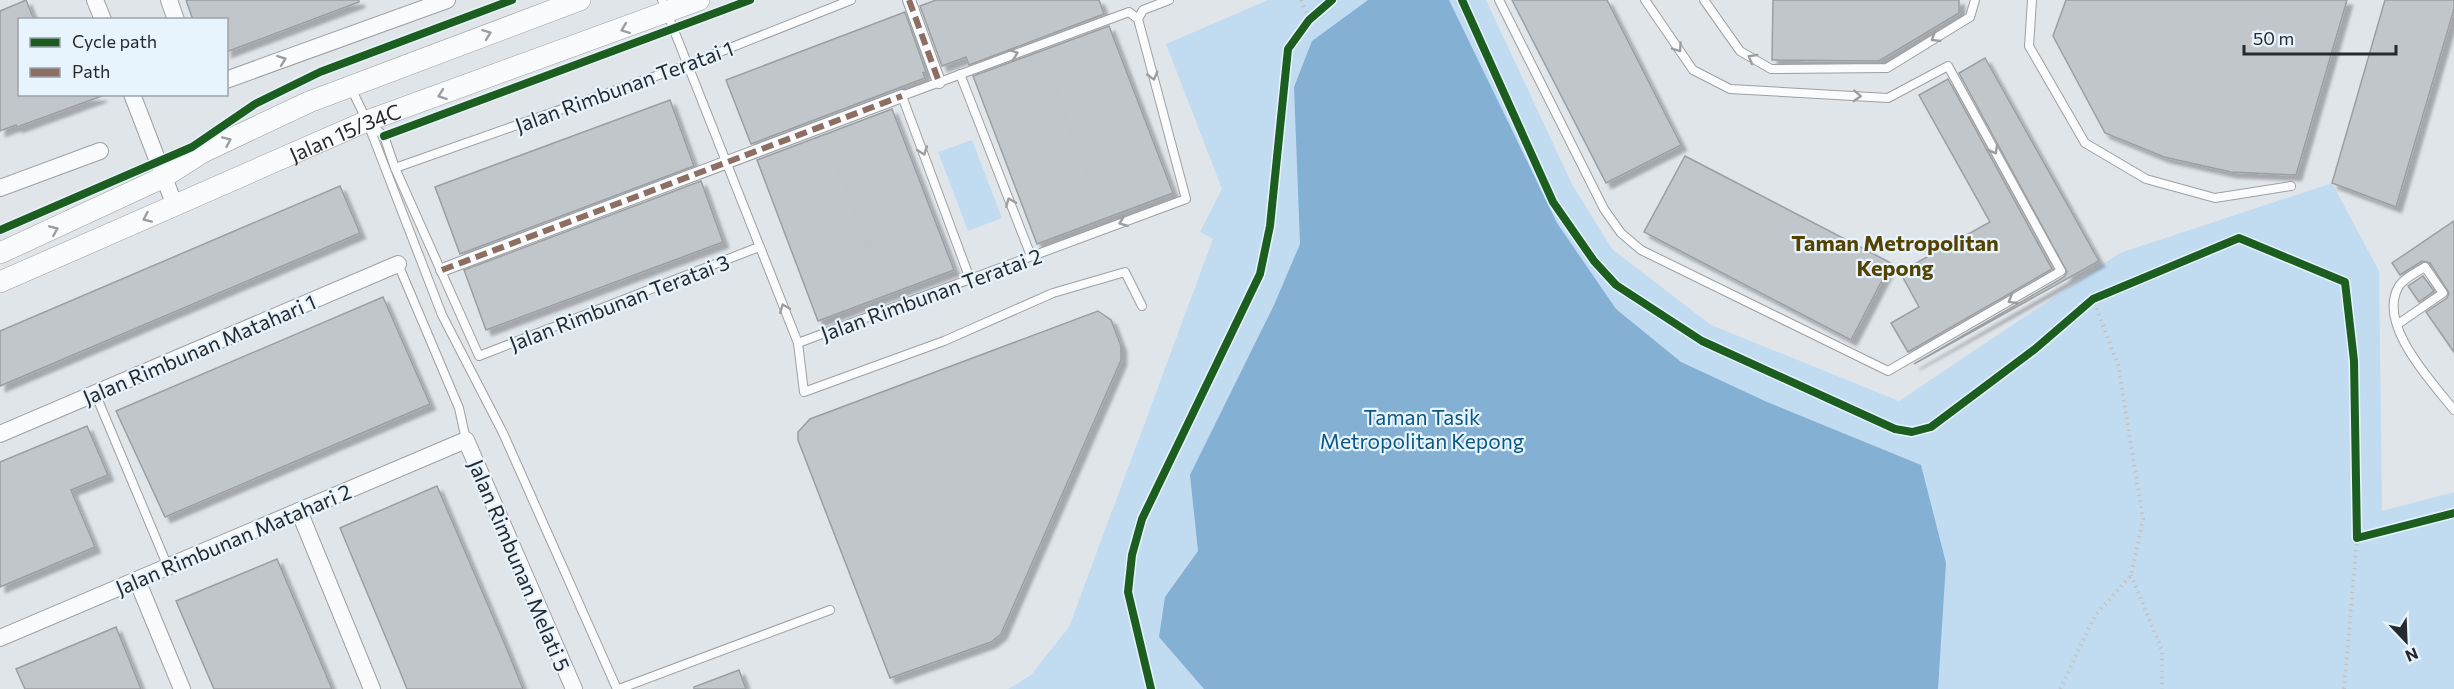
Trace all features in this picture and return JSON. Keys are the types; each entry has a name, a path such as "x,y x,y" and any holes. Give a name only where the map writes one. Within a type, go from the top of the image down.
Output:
{"street":[{"path":"95,0 102,18"},
{"path":"169,0 175,18"},
{"path":"228,79 447,0"},
{"name":"Jalan 15/34C","path":"0,252 72,222 164,177 203,152 350,85 580,0"},
{"name":"Jalan 15/34C","path":"0,282 367,121 664,6 699,0"},
{"path":"909,0 939,82"},
{"path":"133,96 175,206"},
{"path":"442,270 902,96"},
{"path":"0,188 100,151"},
{"name":"Jalan Rimbunan Matahari 1","path":"0,434 398,264"},
{"name":"Jalan Rimbunan Matahari 2","path":"0,638 466,440"},
{"name":"Jalan Rimbunan Melati 5","path":"466,440 574,689"},
{"path":"299,511 372,689"},
{"path":"137,580 182,689"}],"lane":[{"name":"Jalan Rimbunan Teratai 1","path":"395,168 687,65 851,0"},
{"path":"970,279 902,96 1129,12 1138,19 1143,10 1169,0"},
{"path":"1499,0 1604,209 1621,233 1641,250 1888,371 2061,272 1948,66 1888,98 1730,89 1694,70 1645,0"},
{"path":"1704,0 1740,51 1771,69 1782,69 1887,68 1970,17 1975,0"},
{"path":"2032,0 2029,46 2085,144 2146,179 2215,198 2290,186"},
{"name":"Jalan Rimbunan Teratai 2","path":"664,6 675,28 687,65 798,343 1186,199 1138,19"},
{"path":"960,74 1031,256"},
{"path":"350,85 367,121 441,315 503,433 618,689 830,610"},
{"path":"367,121 384,136 395,168 442,270"},
{"name":"Jalan Rimbunan Teratai 3","path":"442,270 479,356 759,247"},
{"path":"398,264 459,408 466,440"},
{"path":"2398,324 2443,293 2425,267 2400,283 2394,296 2398,324 2409,352 2454,410"},
{"path":"798,343 804,392 944,341 1053,293 1125,272 1142,306"},
{"path":"94,393 168,567"}],"path":[{"path":"1300,0 1309,20"},
{"path":"1302,30 1317,13"},
{"path":"1039,44 1107,228"},
{"path":"822,126 892,308"},
{"path":"2085,306 2093,299 2103,295"},
{"path":"2060,689 2095,616 2131,575 2143,519 2118,365 2093,299"},
{"path":"2344,689 2357,526"},
{"path":"2357,538 2368,535"},
{"path":"2131,575 2162,650 2162,689"}],"green space":[{"name":"Taman Tasik Metropolitan Kepong","path":"1268,0 1486,0 1572,184 1612,249 1711,325 1899,401 2120,253 2332,183 2379,271 2382,511 2454,492 2454,689 1008,689 1031,675 1069,627 1213,239 1200,232 1222,189 1166,44"},
{"path":"972,140 1002,218 968,231 938,152"}],"water":[{"path":"1368,0 1449,0 1557,223 1616,309 1681,362 1767,402 1921,465 1946,563 1938,689 1204,689 1159,637 1165,597 1198,551 1190,475 1274,305 1300,244 1294,87 1312,41"}],"building":[{"path":"26,0 33,18 18,18 18,96 102,96 0,131 0,11"},
{"path":"186,0 359,0 359,2 228,51 228,18 192,18"},
{"path":"936,0 1099,0 1104,14 969,65 966,57 942,66 920,6"},
{"path":"1512,0 1607,0 1681,145 1606,183"},
{"path":"1773,0 1959,0 1959,13 1879,61 1772,60"},
{"path":"2066,0 2347,0 2296,175 2231,172 2164,157 2105,133 2053,36"},
{"path":"2385,0 2454,0 2454,9 2396,207 2332,183"},
{"path":"905,12 926,72 923,73 925,78 751,144 726,80"},
{"path":"1109,26 1173,193 1037,244 973,76"},
{"path":"1985,58 2099,261 1914,364 2064,277 2067,272 1959,73"},
{"path":"1948,79 2052,269 1908,352 1891,323 1919,307 1900,272 1990,222 1919,95"},
{"path":"670,100 694,166 460,254 435,187"},
{"path":"892,109 954,270 818,321 757,160"},
{"path":"1685,156 1891,263 1851,340 1644,232"},
{"path":"701,181 723,242 486,330 464,270"},
{"path":"340,186 360,233 0,386 0,331"},
{"path":"2454,221 2454,352 2426,312 2447,298 2449,293 2430,263 2422,261 2400,275 2392,263"},
{"path":"2423,276 2434,291 2419,302 2408,286"},
{"path":"383,297 430,404 165,517 116,411"},
{"path":"1098,311 1111,320 1121,346 1121,360 1001,634 991,642 890,678 798,440 798,432 810,419"},
{"path":"87,426 108,475 71,490 95,547 0,587 0,462"},
{"path":"437,486 523,689 407,689 340,528"},
{"path":"277,559 332,689 214,689 176,601"},
{"path":"116,627 141,689 25,689 16,669"},
{"path":"739,670 746,689 694,689 694,687"}],"marked path":[{"path":"909,0 939,82"},
{"path":"442,270 902,96"}],"cycle path":[{"path":"0,230 192,147 255,104 320,72 512,0"},
{"path":"384,136 750,0"},
{"path":"1151,689 1128,592 1132,555 1142,519 1260,274 1270,226 1288,49 1309,20 1332,0"},
{"path":"1462,0 1553,202 1594,261 1616,285 1702,341 1895,429 1912,432 1931,427 2035,349 2093,299 2239,238 2345,282 2354,361 2357,538 2454,513"}],"district":[{"name":"Taman Metropolitan Kepong","path":"1895,254"}]}
